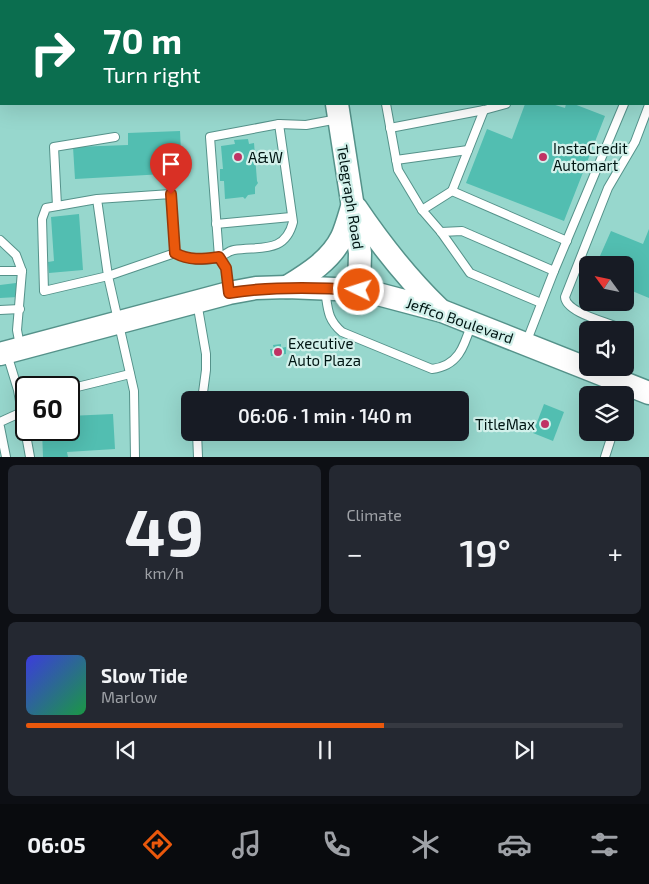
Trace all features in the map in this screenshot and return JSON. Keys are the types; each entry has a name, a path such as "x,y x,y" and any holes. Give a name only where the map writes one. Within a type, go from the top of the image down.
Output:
{"main road":[{"name":"Telegraph Road","path":"338,111 360,253 359,290"},
{"path":"287,287 318,267 335,248 342,237 353,204"},
{"path":"353,204 400,268 442,311"},
{"name":"Jeffco Boulevard","path":"9,352 197,300 256,288 287,287 359,290 442,311 649,393"}],"lane":[{"path":"386,105 398,170 422,210 441,232 470,273 541,302"},
{"path":"390,128 502,105"},
{"path":"526,343 541,302 624,105"},
{"path":"602,321 571,309 565,302 565,297 608,188 645,128 649,105"},
{"path":"422,210 452,191 484,110"},
{"path":"229,293 226,268 219,257 210,137 279,124 306,125 338,111"},
{"path":"175,253 171,194 97,199 46,208 42,219 44,291 108,276 175,253 197,260 219,257 231,250 271,247 285,239 290,232 292,222 279,124"},
{"path":"57,206 54,146 115,137"},
{"path":"396,160 468,150"},
{"path":"452,191 567,241"},
{"path":"97,199 108,276 134,391 135,456"},
{"path":"216,224 291,217"},
{"path":"441,232 462,231 554,271"},
{"path":"0,240 16,255 22,271 17,330 9,352 16,376"},
{"path":"0,271 22,271"},
{"path":"325,288 328,314 333,324 342,332 432,369 441,368 453,362 464,345 472,323"},
{"path":"197,300 207,362 203,391"},
{"path":"0,310 20,309"},
{"path":"80,386 130,374"},
{"path":"0,422 15,415"},
{"path":"0,427 6,456"},
{"path":"27,441 30,456"},
{"path":"197,441 198,456"},
{"path":"605,456 610,441"}],"building":[{"path":"525,105 555,105 565,108 566,105 577,105 605,116 564,221 466,183 487,129 512,139"},
{"path":"180,131 182,173 75,179 73,147 128,145 128,133"},
{"name":"A&W","path":"248,139 249,144 254,143 258,183 255,187 255,194 248,195 245,199 243,197 225,199 224,181 220,181 220,169 223,169 221,146 235,144 234,140"},
{"path":"79,214 83,270 49,273 48,262 54,261 51,217"},
{"path":"649,229 649,298 634,292 634,256 600,256 611,231 643,244"},
{"path":"16,283 18,297 0,298 0,285"},
{"name":"Executive Auto Plaza","path":"281,344 281,348 286,347 286,354 271,356 270,349 274,349 273,345"},
{"path":"544,404 564,412 553,441 533,433"},
{"path":"113,414 115,449 67,452 68,457 43,457 42,441 80,441 80,416"}],"place":[{"name":"A&W","path":"238,157"},
{"name":"InstaCredit Automart","path":"543,157"},
{"name":"Executive Auto Plaza","path":"278,352"},
{"name":"TitleMax","path":"545,424"}],"route":[{"path":"171,194 175,253 197,260 219,257 226,268 229,293 256,288 287,287 359,290"}]}
